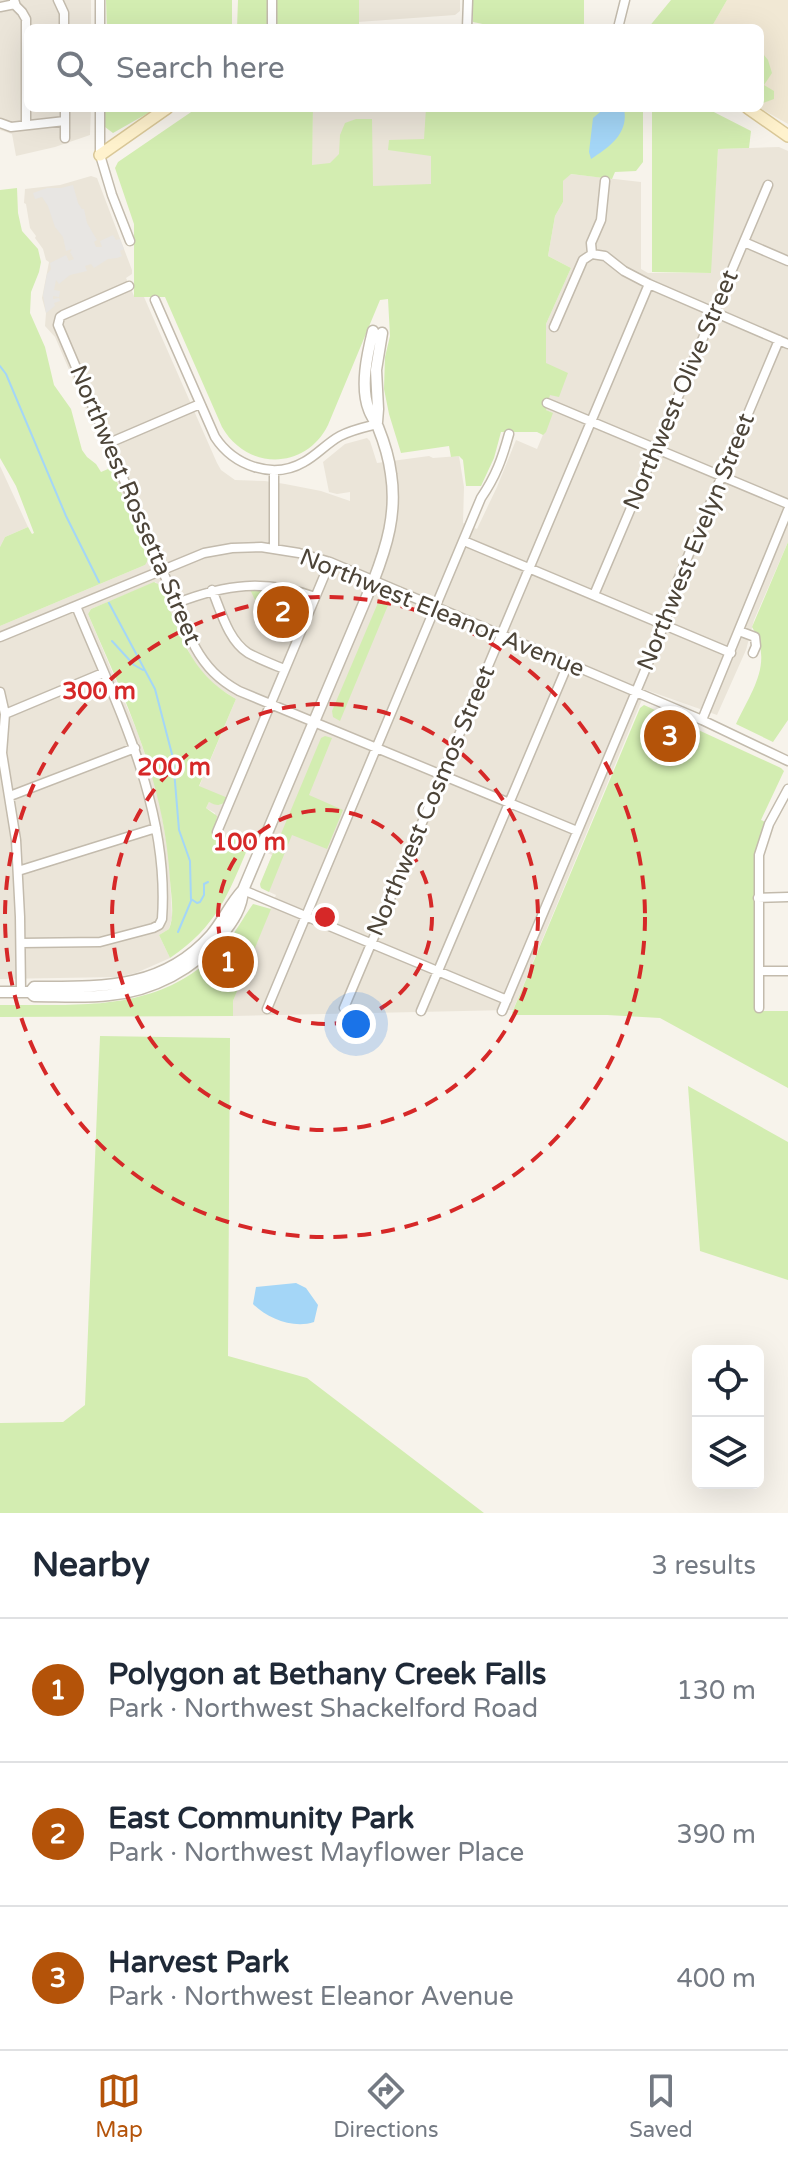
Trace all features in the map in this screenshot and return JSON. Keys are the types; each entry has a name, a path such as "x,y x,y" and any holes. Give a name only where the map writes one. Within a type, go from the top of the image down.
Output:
{"main road":[{"path":"100,155 161,112"},
{"path":"754,112 787,134"}],"street":[{"path":"58,0 64,13 64,24"},
{"path":"100,0 100,24"},
{"path":"272,0 272,24"},
{"path":"467,24 468,0"},
{"path":"619,24 625,0"},
{"path":"0,7 15,2 26,24"},
{"path":"26,112 26,125"},
{"path":"65,112 65,138"},
{"path":"100,112 100,155 130,241"},
{"path":"0,123 11,127 65,121"},
{"path":"592,254 591,243 601,220 605,181"},
{"name":"Northwest Olive Street","path":"594,595 768,185"},
{"path":"744,242 788,261"},
{"path":"554,327 583,260 592,254 605,256 632,277 783,342"},
{"name":"Northwest Cosmos Street","path":"344,1008 649,284"},
{"name":"Northwest Rossetta Street","path":"129,286 63,315 58,322 195,647 216,676 239,691 577,831"},
{"path":"155,300 215,437 227,452 249,465 274,471 297,466 340,436 377,424"},
{"path":"0,992 25,992 34,996 109,995 135,990 164,980 202,956 236,915 242,903 243,890 386,549 393,514 391,475 384,444 369,410 366,385 368,351 378,332"},
{"name":"Northwest Evelyn Street","path":"502,1011 664,625 678,580 783,342"},
{"path":"547,403 788,507 702,720"},
{"path":"109,443 200,404"},
{"path":"267,1009 481,498 495,477 509,434"},
{"path":"274,471 274,549"},
{"path":"464,541 731,653"},
{"name":"Northwest Eleanor Avenue","path":"0,637 204,553 247,547 274,549 330,562 702,720 788,761"},
{"path":"217,832 330,562"},
{"path":"177,603 212,590 258,585 281,587 315,597"},
{"path":"212,590 230,632 240,646 284,669"},
{"path":"21,943 100,942 153,928 159,925 162,915 156,828 148,790 135,748 76,606"},
{"path":"739,631 755,637 753,653"},
{"path":"421,1011 568,664"},
{"path":"5,714 103,673"},
{"path":"0,692 5,714 2,753 16,840 25,992"},
{"path":"10,796 135,748"},
{"path":"759,1008 758,862 762,842 788,789"},
{"path":"18,871 156,828"},
{"path":"243,890 507,1000"},
{"path":"758,898 788,897"},
{"path":"759,971 788,971"}],"shaded area":[{"path":"0,0 91,0 91,24 24,24 24,112 91,112 90,135 16,156 12,134 0,130"},
{"path":"359,0 460,0 460,11 455,15 358,22"},
{"path":"727,0 788,0 788,124 764,110 764,24 713,24"},
{"path":"313,112 495,112 431,156 431,185 310,212"},
{"path":"779,147 788,151 788,542 717,715 646,690 513,1010 233,1016 233,1001 276,895 260,886 272,855 214,831 215,813 206,808 209,802 222,805 199,787 236,699 214,685 199,670 156,582 91,609 88,614 137,731 158,793 169,857 172,918 169,929 159,935 170,958 136,973 117,977 0,979 0,626 145,565 123,495 55,337 45,326 42,298 49,262 30,228 24,203 25,189 60,185 91,176 97,178 132,270 126,278 134,296 144,297 221,470 235,480 285,484 350,501 350,492 329,492 323,462 345,444 367,438 377,463 429,456 459,456 464,487 463,523 477,529 516,440 537,449 552,413 546,410 546,324 571,268 548,256 555,216 563,202 563,181 570,174 641,182 641,269 648,273 710,273 718,149"},
{"path":"73,185 78,203 84,209 87,223 97,240 94,242 96,247 102,247 100,241 113,235 116,240 120,239 124,249 120,251 122,256 108,259 94,268 91,264 85,266 87,271 70,275 59,284 56,280 54,290 60,291 59,297 53,296 53,299 59,298 60,301 46,313 43,295 50,263 66,255 69,261 74,259 70,252 72,249 66,251 63,237 55,227 48,206 42,197 35,199 33,193"},
{"path":"0,466 28,527 5,537 0,547"}],"green space":[{"path":"106,0 232,0 232,24 107,24"},
{"path":"238,0 270,0 270,24 237,24"},
{"path":"274,0 359,0 359,24 275,24"},
{"path":"473,0 584,0 584,24 473,22"},
{"path":"671,0 727,0 713,24 651,24"},
{"path":"764,55 768,60 772,73 764,85"},
{"path":"764,85 774,91 774,99 764,103"},
{"path":"105,112 150,112 113,133 105,127"},
{"path":"191,112 313,112 312,165 330,163 339,154 340,135 345,123 372,119 373,186 431,184 431,156 388,150 389,140 424,139 426,112 643,112 643,162 636,171 615,172 612,179 571,174 563,181 563,202 555,216 548,256 571,268 546,324 546,363 568,373 559,397 550,395 546,410 553,413 546,432 543,435 537,432 501,432 494,458 481,486 466,486 463,460 459,456 451,457 449,446 401,453 384,389 385,357 390,336 388,299 380,300 328,425 318,440 291,457 276,459 261,458 246,452 233,441 222,427 165,297 134,297 134,224 115,168 118,162"},
{"path":"652,112 714,112 751,131 749,148 718,149 711,273 652,272"},
{"path":"17,188 22,231 38,249 41,262 31,292 30,313 45,347 54,385 71,409 82,450 101,472 108,469 107,465 110,464 148,560 145,565 0,626 0,547 5,537 28,527 34,533 16,486 0,458 0,190"},
{"path":"788,542 788,720 773,742 736,724 754,688 761,665 758,640 752,627"},
{"path":"154,582 160,585 180,635 196,663 220,688 236,699 199,786 228,798 219,805 209,802 206,808 217,816 214,831 249,845 227,894 210,921 170,958 159,935 169,929 172,912 160,809 141,743 88,614 91,609"},
{"path":"249,587 275,588 309,599 296,635 265,622"},
{"path":"380,598 391,598 340,721 333,717 332,711"},
{"path":"644,705 784,771 761,820 770,824 761,846 760,1011 788,1011 788,1088 660,1018 512,1013 640,708"},
{"path":"321,738 332,738 309,795 343,810 327,849 292,835 269,892 260,884"},
{"path":"253,904 271,909 233,1001 233,1016 0,1017 0,1005 118,1001 172,985 197,970 221,949"},
{"path":"100,1036 230,1038 228,1356 307,1378 484,1513 0,1513 0,1423 63,1422 85,1405"},
{"path":"688,1086 788,1142 788,1280 700,1251"}],"water":[{"path":"600,112 624,112 625,118 621,132 591,159 589,152 593,118"},
{"path":"296,1283 306,1288 318,1305 314,1322 298,1324 281,1321 253,1304 256,1287"}],"waterway":[{"path":"0,366 66,516 99,582"},
{"path":"109,603 155,689 173,758 179,830 190,861 191,901 178,932"},
{"path":"112,641 134,665 143,670"},
{"path":"191,899 200,902 204,884 208,882"}],"place":[{"name":"East Community Park","path":"283,612"},
{"name":"Harvest Park","path":"670,736"},
{"name":"Polygon at Bethany Creek Falls","path":"228,962"}]}
